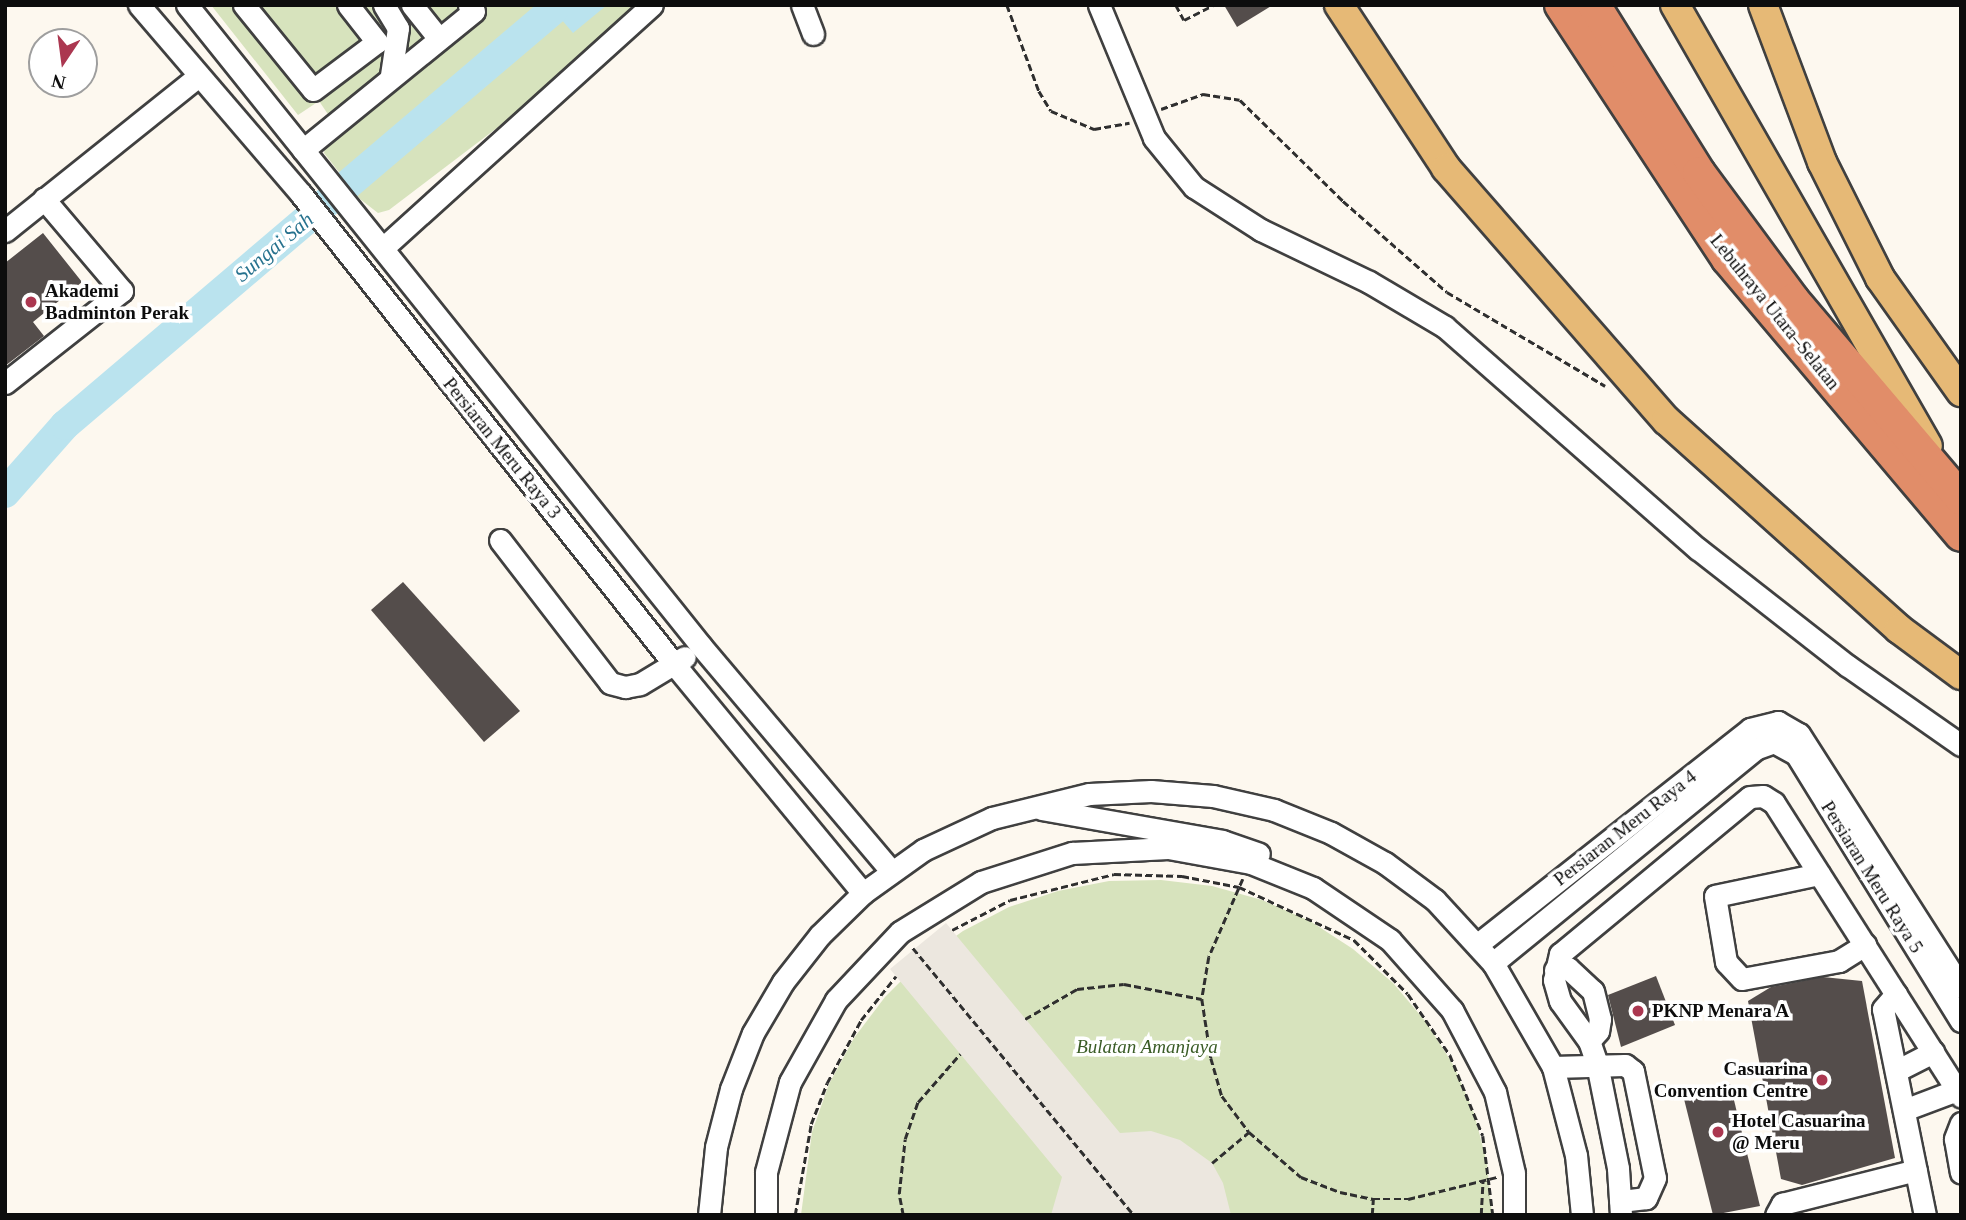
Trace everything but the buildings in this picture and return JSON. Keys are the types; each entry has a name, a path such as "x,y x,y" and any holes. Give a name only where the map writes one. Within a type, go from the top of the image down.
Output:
{"highway":[{"name":"Lebuhraya Utara–Selatan","path":"1561,5 1728,259 1961,535"},
{"name":"Lebuhraya Utara–Selatan","path":"1594,5 1707,183 1793,300 1958,495"}],"main road":[{"path":"1339,5 1446,168 1666,420 1899,629 1961,675"},
{"path":"1675,5 1958,495"},
{"path":"1763,5 1822,163 1880,278 1961,392"}],"street":[{"name":"Persiaran Meru Raya 3","path":"139,5 197,77 301,194 674,664 863,893"},
{"name":"Persiaran Meru Raya 3","path":"187,5 361,218 701,646 891,871"},
{"path":"244,5 313,90 377,42 348,5"},
{"path":"384,5 398,27 391,75"},
{"path":"303,150 391,75 474,11 469,5"},
{"path":"384,247 652,5"},
{"path":"802,5 813,34"},
{"path":"1099,5 1143,117 1174,165 1194,187 1261,230 1369,282 1445,327 1698,549 1848,666 1961,746"},
{"path":"421,9 439,39"},
{"path":"5,231 197,77"},
{"path":"5,383 122,291 44,199"},
{"path":"500,540 610,683 625,687 640,684 701,646"},
{"name":"Persiaran Meru Raya 4","path":"1478,944 1750,729 1776,732"},
{"name":"Persiaran Meru Raya 4","path":"1493,963 1776,732"},
{"name":"Persiaran Meru Raya 5","path":"1776,732 1799,734 1961,988"},
{"name":"Persiaran Meru Raya 5","path":"1776,732 1796,754 1961,1021"},
{"path":"709,1215 716,1147 730,1089 753,1033 790,972 820,934 863,893 891,871 957,833 1029,806 1089,794 1151,791 1213,796 1273,810 1331,832 1385,863 1435,900 1493,963 1517,998 1553,1067 1576,1155 1582,1215"},
{"path":"1553,1067 1597,1064 1625,1065 1633,1071 1644,1105 1654,1189 1646,1198 1620,1208 1597,1064 1589,1041 1560,1001 1555,970 1560,954 1750,797 1763,796 1774,803 1819,874 1858,948 1896,994 1959,1093 1904,1110"},
{"path":"1029,806 1222,841 1293,867 1313,888"},
{"path":"766,1215 766,1172 790,1082 836,1000 900,932 981,882 1072,853 1168,848 1251,863 1313,888 1390,940 1452,1010 1495,1092 1514,1173 1514,1215"},
{"path":"1819,874 1715,896 1731,966 1858,948"},
{"path":"1555,970 1568,968 1592,991 1600,1019 1598,1031 1589,1041"},
{"path":"1896,994 1884,1009 1925,1215"},
{"path":"1896,1071 1933,1052"},
{"path":"1961,1123 1955,1139 1961,1172"},
{"path":"1776,1215 1782,1204 1916,1170"}],"path":[{"path":"1007,5 1039,91 1051,111 1094,129 1116,128 1203,94 1240,100 1343,201 1447,292 1607,387"},
{"path":"1175,5 1184,20 1214,5"},
{"path":"1251,863 1209,957 1202,999 1210,1058 1222,1096 1249,1132 1301,1177 1340,1192 1373,1199 1408,1199 1514,1173"},
{"path":"952,930 1010,900 1114,874 1182,876 1239,887 1354,940 1408,993 1450,1055 1474,1107 1491,1178 1493,1215"},
{"path":"900,932 1134,1215"},
{"path":"795,1215 811,1124 827,1083 861,1020 897,976"},
{"path":"1026,1019 1077,989 1124,984 1202,999"},
{"path":"903,1215 899,1194 905,1139 918,1102 960,1054"},
{"path":"1212,1163 1249,1132"},
{"path":"1480,1215 1483,1180"},
{"path":"1372,1215 1373,1199"}],"green space":[{"path":"211,5 642,5 531,102 389,210 378,213 360,199 324,153 325,146 340,132 319,101 298,115"},
{"name":"Bulatan Amanjaya","path":"1161,880 1212,886 1262,900 1310,921 1353,949 1393,983 1426,1022 1454,1066 1474,1113 1487,1163 1492,1215 801,1215 812,1132 829,1084 854,1038 885,997 921,961 963,931 1009,907 1058,891 1109,881"}],"shaded area":[{"path":"946,923 1120,1133 1151,1131 1180,1140 1212,1163 1223,1183 1231,1215 1051,1215 1062,1177 890,969"}],"water":[{"path":"549,5 607,5 573,33"}],"waterway":[{"name":"Sungai Sah","path":"5,493 65,425 553,10"}],"place":[{"name":"Akademi Badminton Perak","path":"31,302"},
{"name":"PKNP Menara A","path":"1638,1011"},
{"name":"Casuarina Convention Centre","path":"1822,1080"},
{"name":"Hotel Casuarina @ Meru","path":"1718,1132"}]}
